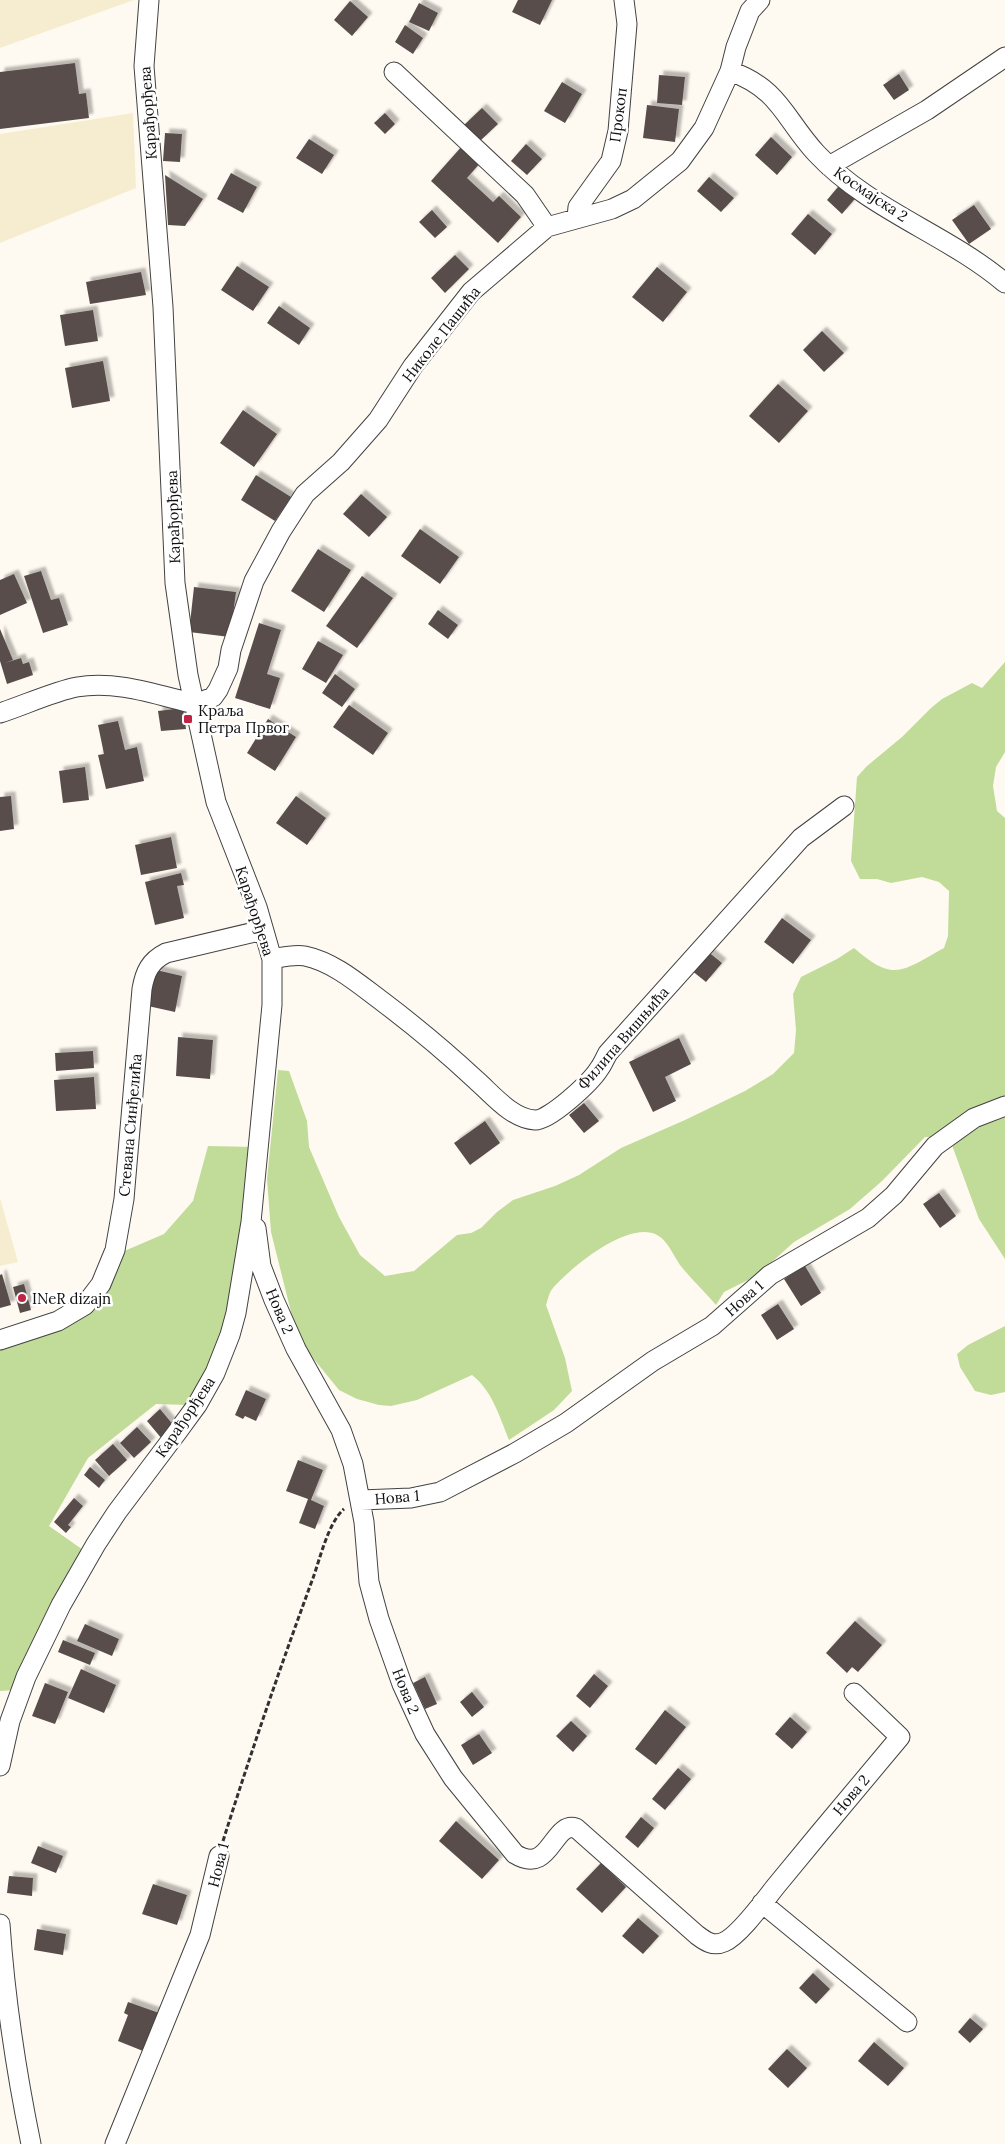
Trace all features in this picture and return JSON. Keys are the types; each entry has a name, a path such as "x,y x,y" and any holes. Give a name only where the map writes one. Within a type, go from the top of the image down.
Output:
{"street":[{"name":"Карађорђева","path":"0,1766 10,1721 26,1677 61,1605 117,1512 197,1404 224,1352 236,1313 253,1200 272,1005 272,959 257,908 216,802 183,647 175,583 164,307 144,66 148,0"},
{"name":"Прокоп","path":"577,218 578,207 611,161 618,130 627,24 624,0"},
{"name":"Николе Пашића","path":"195,704 213,697 218,690 228,668 231,650 254,580 280,531 305,494 341,462 378,420 413,366 471,292 547,226 612,209 633,199 680,161 704,128 730,71 736,47 750,11 760,0"},
{"path":"829,166 927,110 1005,57"},
{"name":"Космајска 2","path":"730,71 763,87 782,108 815,152 829,166 863,193 1004,279"},
{"path":"394,72 491,161 525,195 547,226"},
{"path":"0,714 76,687 119,687 195,704"},
{"name":"Филипа Вишњића","path":"272,959 294,955 305,956 334,968 366,989 434,1041 515,1113 534,1120 542,1119 571,1097 598,1071 608,1053 801,838 844,806"},
{"name":"Стевана Синђелића","path":"0,1340 58,1321 85,1305 101,1284 115,1250 124,1199 142,989 149,966 166,953 263,930"},
{"name":"Нова 1","path":"361,1500 411,1498 440,1492 515,1453 566,1423 653,1361 712,1326 770,1275 868,1218 894,1196 935,1146 974,1118 1005,1106"},
{"name":"Нова 2","path":"253,1200 261,1266 264,1275 296,1349 341,1430 353,1464 361,1500 369,1582 379,1619 406,1692 425,1734 453,1778 515,1854 524,1859 538,1858 548,1850 565,1829 576,1828 707,1942 714,1944 732,1937 900,1737 854,1692"},
{"name":"Нова 1","path":"115,2144 200,1935 219,1856"},
{"path":"762,1902 907,2022"},
{"path":"0,1924 3,1967 15,2062 31,2144"}],"path":[{"name":"Нова 1","path":"219,1856 260,1723 330,1531 340,1513 352,1502 361,1500"}],"shaded area":[{"path":"0,0 134,0 0,48"},
{"path":"133,113 136,188 0,243 0,134"},
{"path":"0,1198 18,1262 0,1266"}],"green space":[{"path":"1005,662 1005,752 996,767 993,786 997,811 1005,818 1005,1259 979,1219 949,1137 925,1137 882,1181 850,1209 794,1242 756,1276 724,1292 716,1305 684,1270 667,1244 657,1235 645,1232 631,1234 601,1248 586,1258 553,1288 546,1305 565,1358 572,1391 554,1410 509,1440 490,1396 472,1375 417,1400 391,1406 357,1399 339,1390 304,1347 294,1324 271,1232 267,1179 278,1070 289,1071 307,1121 309,1147 339,1217 360,1255 385,1276 414,1271 457,1235 471,1233 481,1228 497,1212 513,1200 555,1186 579,1175 621,1148 745,1091 773,1074 794,1053 796,1030 793,994 801,977 854,948 879,966 898,970 918,963 944,948 948,936 949,891 939,882 922,877 891,883 877,879 860,879 851,861 857,777 942,699 972,683 982,688"},
{"path":"208,1146 258,1147 230,1334 188,1405 156,1404 88,1458 49,1526 86,1552 15,1690 0,1691 0,1346 63,1328 122,1252 164,1234 193,1201"},
{"path":"1005,1326 1005,1392 991,1395 975,1391 960,1367 957,1354 968,1345"}],"building":[{"path":"518,0 552,0 540,25 512,12"},
{"path":"350,1 368,17 352,36 334,20"},
{"path":"419,3 438,13 429,31 409,22"},
{"path":"405,25 423,38 413,54 395,42"},
{"path":"75,63 79,94 86,93 89,118 0,129 0,72"},
{"path":"899,74 909,90 894,100 883,85"},
{"path":"659,75 685,77 682,105 657,103"},
{"path":"562,82 582,94 565,123 544,111"},
{"path":"647,105 679,109 675,142 643,138"},
{"path":"482,108 498,124 480,141 464,125"},
{"path":"385,113 395,124 385,134 374,123"},
{"path":"165,133 182,134 180,162 163,161"},
{"path":"771,137 792,157 777,175 755,155"},
{"path":"309,139 334,155 322,174 296,158"},
{"path":"526,144 542,159 527,175 511,161"},
{"path":"463,145 481,162 467,178 493,202 499,196 521,217 498,243 431,181"},
{"path":"231,173 257,187 243,213 217,199"},
{"path":"165,175 203,199 185,226 168,225"},
{"path":"709,177 734,198 721,212 697,191"},
{"path":"843,181 859,194 842,214 827,200"},
{"path":"974,205 991,229 969,244 952,220"},
{"path":"432,210 447,227 435,238 419,222"},
{"path":"808,214 832,234 815,255 791,234"},
{"path":"455,255 469,269 445,293 431,278"},
{"path":"237,266 269,287 253,311 221,290"},
{"path":"657,267 687,292 663,322 632,297"},
{"path":"141,272 146,295 90,304 86,282"},
{"path":"279,306 310,328 299,345 267,323"},
{"path":"93,310 98,341 65,346 60,315"},
{"path":"822,331 844,353 824,372 803,350"},
{"path":"103,361 110,401 72,408 65,368"},
{"path":"778,384 808,411 779,443 749,416"},
{"path":"243,410 277,434 254,467 220,443"},
{"path":"256,475 291,497 275,521 241,500"},
{"path":"361,494 387,517 369,537 343,514"},
{"path":"420,529 459,557 440,584 401,556"},
{"path":"318,549 351,570 324,612 291,591"},
{"path":"41,571 51,600 59,598 68,625 43,633 24,576"},
{"path":"14,574 27,603 0,615 0,580"},
{"path":"362,576 393,598 357,648 326,626"},
{"path":"194,587 236,592 230,637 189,632"},
{"path":"438,610 458,625 448,639 428,624"},
{"path":"259,623 281,630 267,674 280,678 270,709 235,698"},
{"path":"0,629 13,660 5,663 21,658 23,664 29,662 33,675 7,684 0,661"},
{"path":"318,641 343,655 326,683 302,669"},
{"path":"335,674 355,689 342,707 322,693"},
{"path":"349,705 388,733 373,755 333,727"},
{"path":"183,708 186,729 161,731 158,711"},
{"path":"268,719 296,737 275,771 247,753"},
{"path":"118,721 125,750 137,747 144,781 106,789 98,755 104,754 98,725"},
{"path":"85,767 89,800 63,803 59,771"},
{"path":"11,796 14,829 0,831 0,797"},
{"path":"296,796 326,818 307,845 276,823"},
{"path":"171,837 177,868 141,875 135,845"},
{"path":"181,873 184,885 177,886 184,918 155,925 145,882"},
{"path":"782,918 811,940 793,964 764,942"},
{"path":"707,951 722,963 706,982 691,970"},
{"path":"156,970 182,976 175,1012 148,1006"},
{"path":"178,1037 213,1040 210,1079 176,1076"},
{"path":"679,1038 691,1064 665,1077 676,1101 653,1112 629,1062"},
{"path":"93,1051 94,1068 56,1071 55,1053"},
{"path":"94,1077 96,1109 56,1111 54,1080"},
{"path":"584,1103 599,1121 584,1133 569,1115"},
{"path":"485,1121 500,1143 470,1165 454,1143"},
{"path":"939,1193 956,1216 940,1228 923,1204"},
{"path":"805,1266 821,1293 801,1306 784,1279"},
{"path":"2,1274 11,1305 0,1308 0,1275"},
{"name":"INeR dizajn","path":"24,1284 31,1310 20,1313 13,1287"},
{"path":"778,1304 794,1329 777,1340 761,1315"},
{"path":"246,1390 266,1399 256,1421 245,1416 243,1419 235,1415"},
{"path":"160,1409 175,1427 162,1439 147,1421"},
{"path":"137,1427 151,1442 134,1458 120,1443"},
{"path":"113,1444 127,1460 109,1476 95,1460"},
{"path":"298,1460 323,1470 311,1500 324,1506 315,1529 299,1523 308,1499 286,1491"},
{"path":"90,1467 105,1480 99,1488 84,1475"},
{"path":"74,1498 83,1506 68,1525 71,1527 66,1533 54,1522"},
{"path":"855,1621 882,1645 858,1672 852,1667 847,1673 826,1653"},
{"path":"85,1624 119,1639 112,1656 77,1641"},
{"path":"63,1640 95,1653 90,1665 58,1652"},
{"path":"81,1669 116,1685 104,1713 68,1698"},
{"path":"594,1674 608,1686 590,1708 576,1696"},
{"path":"425,1677 437,1704 425,1709 413,1683"},
{"path":"45,1683 68,1692 55,1724 32,1716"},
{"path":"472,1692 484,1707 472,1717 460,1702"},
{"path":"665,1710 686,1727 656,1765 635,1749"},
{"path":"790,1717 807,1732 792,1749 775,1734"},
{"path":"571,1721 587,1736 573,1752 556,1736"},
{"path":"479,1734 492,1753 473,1765 461,1745"},
{"path":"678,1768 691,1779 665,1810 652,1799"},
{"path":"641,1817 654,1828 638,1848 625,1837"},
{"path":"456,1821 499,1860 482,1879 439,1841"},
{"path":"38,1846 63,1856 56,1873 31,1863"},
{"path":"601,1863 626,1887 602,1913 576,1889"},
{"path":"9,1876 33,1878 32,1896 7,1893"},
{"path":"153,1884 187,1895 177,1925 142,1914"},
{"path":"638,1918 659,1936 643,1954 622,1936"},
{"path":"37,1929 66,1934 63,1955 34,1950"},
{"path":"813,1973 830,1989 816,2004 799,1988"},
{"path":"128,2002 162,2014 158,2026 153,2024 143,2051 118,2041 128,2015 124,2013"},
{"path":"970,2018 983,2029 970,2043 958,2032"},
{"path":"874,2042 904,2068 888,2086 858,2061"},
{"path":"787,2049 807,2068 788,2088 768,2069"}],"place":[{"name":"Краља Петра Првог","path":"188,719"},
{"name":"INeR dizajn","path":"22,1298"}]}
